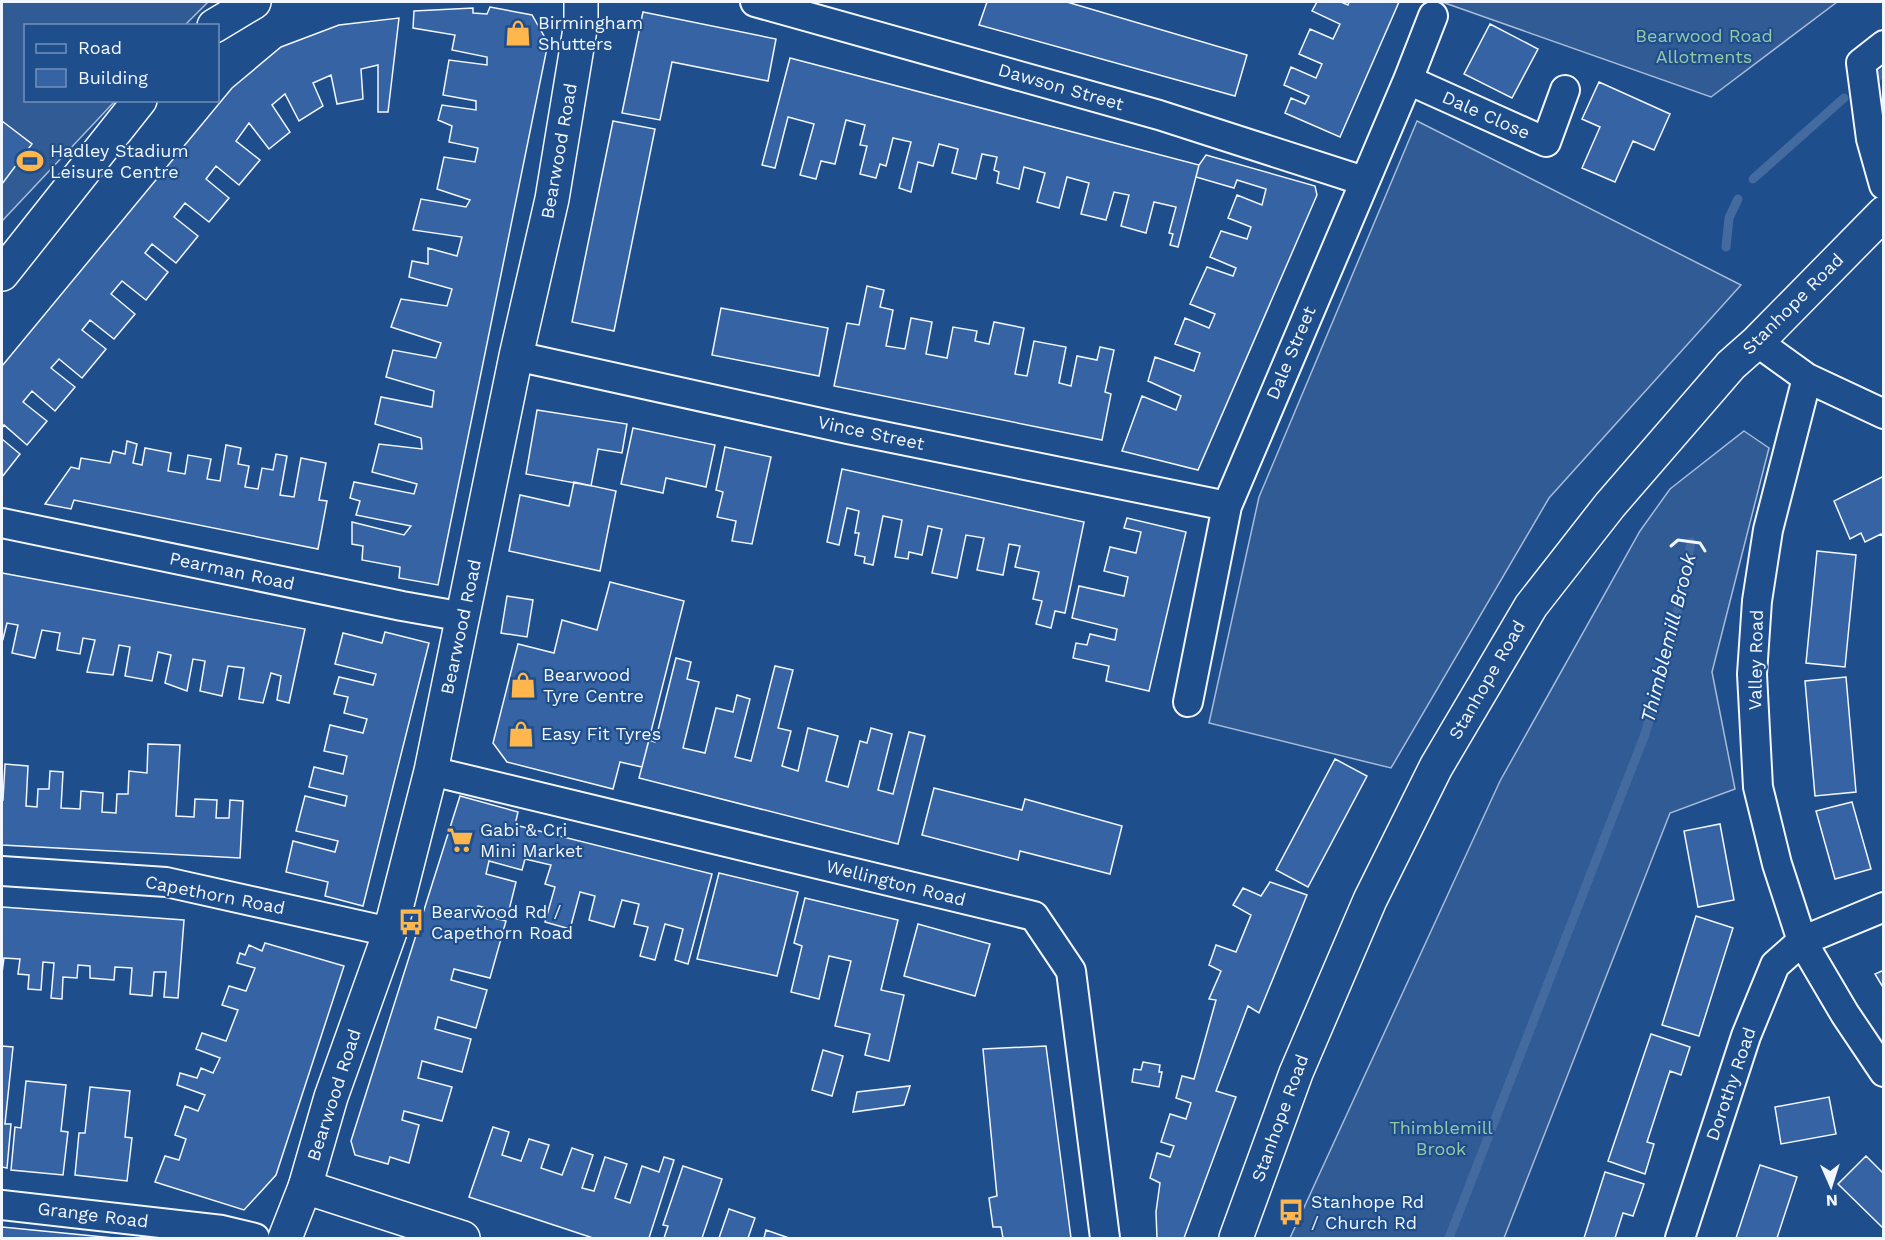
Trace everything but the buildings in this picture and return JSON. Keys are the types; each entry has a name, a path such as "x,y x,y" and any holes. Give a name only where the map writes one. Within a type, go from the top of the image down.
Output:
{"main road":[{"path":"217,24 254,2"},
{"name":"Bearwood Road","path":"285,1239 305,1187 331,1097 390,932 431,771 516,356 552,199 581,23 581,2"},
{"path":"2,274 138,102"},
{"name":"Stanhope Road","path":"1236,1239 1296,1073 1370,900 1436,767 1531,606 1618,496 1731,365 1757,342 1884,213"},
{"path":"305,1187 463,1239"}],"street":[{"name":"Dawson Street","path":"755,2 1159,115 1364,181"},
{"name":"Dale Street","path":"1188,702 1227,506 1433,16"},
{"path":"1884,45 1860,63 1871,139 1884,185"},
{"name":"Dale Close","path":"1408,80 1546,142 1565,90"},
{"path":"1757,342 1807,378 1884,414"},
{"name":"Vince Street","path":"516,356 848,429 1227,506"},
{"name":"Valley Road","path":"1807,378 1768,530 1757,602 1752,674 1758,787 1777,864 1802,941 1845,1014 1884,1072"},
{"name":"Pearman Road","path":"2,523 390,604 464,616"},
{"name":"Wellington Road","path":"431,771 1034,916 1071,971 1105,1239"},
{"name":"Capethorn Road","path":"2,871 166,882 390,932"},
{"path":"1802,941 1884,907"},
{"name":"Dorothy Road","path":"1680,1239 1746,1036 1766,985 1775,965 1802,941"},
{"name":"Grange Road","path":"2,1204 222,1230 255,1239"}],"shaded area":[{"name":"Hadley Stadium Leisure Centre","path":"2,2 208,2 186,24 24,24 24,102 114,102 2,221"},
{"name":"Bearwood Road Allotments","path":"1442,2 1837,2 1711,97"},
{"path":"1417,121 1741,285 1549,498 1391,768 1209,723 1259,497"},
{"name":"Thimblemill Brook","path":"1744,431 1769,448 1712,672 1735,789 1670,813 1504,1238 1290,1238 1500,781 1640,531 1670,489"}],"waterway":[{"name":"Thimblemill Brook","path":"1876,78 1884,72"},
{"name":"Thimblemill Brook","path":"1753,179 1844,98"},
{"name":"Thimblemill Brook","path":"1726,247 1729,218 1738,199"},
{"name":"Thimblemill Brook","path":"1449,1238 1645,734 1670,650 1691,542"}],"wall":[{"path":"1671,546 1678,540 1700,543 1705,551"}],"place":[{"name":"Birmingham Shutters","path":"518,33"},
{"name":"Hadley Stadium Leisure Centre","path":"30,161"},
{"name":"Bearwood Tyre Centre","path":"523,685"},
{"name":"Easy Fit Tyres","path":"521,734"},
{"name":"Gabi & Cri Mini Market","path":"460,840"},
{"name":"Bearwood Rd / Capethorn Road","path":"411,922"},
{"name":"Stanhope Rd / Church Rd","path":"1291,1212"}]}
